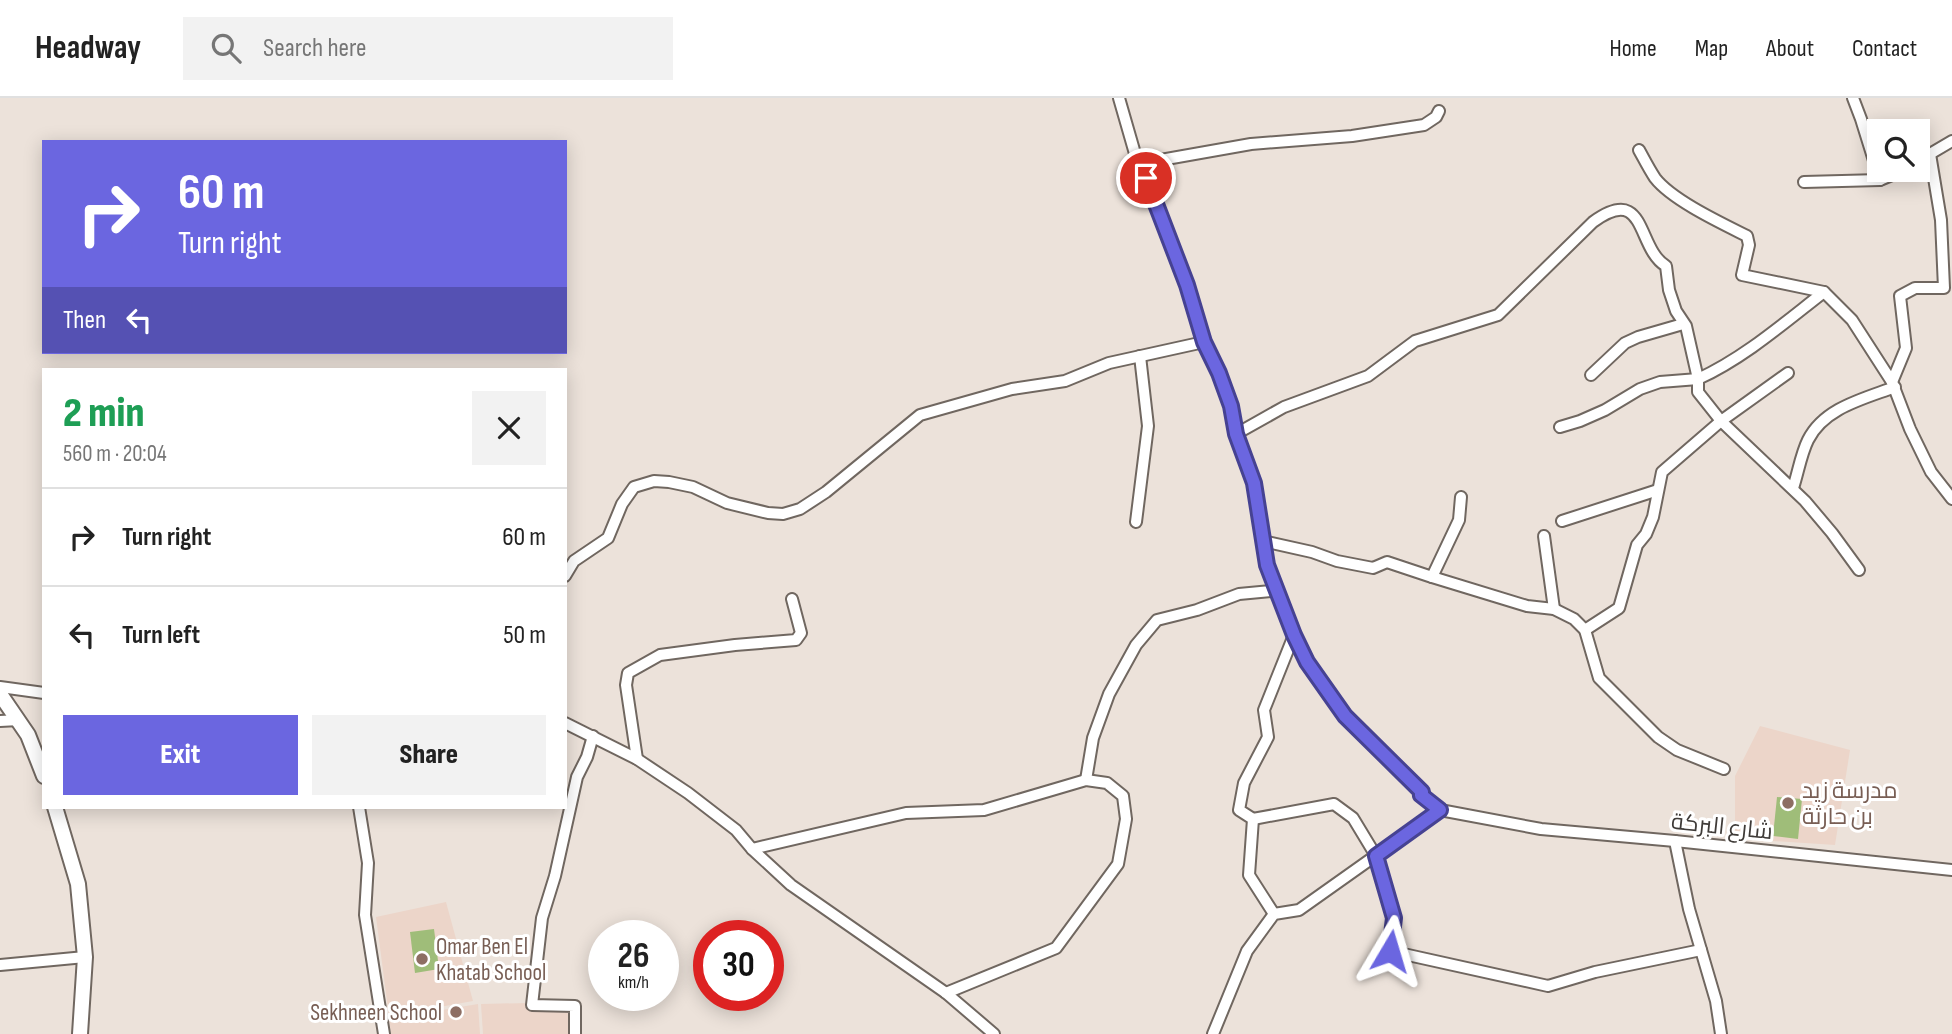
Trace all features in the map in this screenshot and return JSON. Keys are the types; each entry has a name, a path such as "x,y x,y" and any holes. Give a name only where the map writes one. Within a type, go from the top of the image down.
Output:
{"street":[{"path":"1119,98 1138,164 1146,178 1187,285 1204,342 1231,406 1236,434 1254,483 1267,565 1294,635 1307,662 1345,716 1422,792 1421,795 1440,810 1299,910 1274,914 1247,951 1213,1034"},
{"path":"1853,98 1867,138"},
{"path":"1138,164 1251,144 1352,136 1424,125 1436,117 1438,111"},
{"path":"1793,488 1807,441 1819,424 1836,410 1894,384 1906,348 1900,296 1915,288 1944,288 1947,219 1930,154 1952,141"},
{"path":"1639,150 1666,189 1691,206 1747,236 1749,245 1741,275 1824,292 1852,320 1894,384 1910,429 1931,472 1952,499"},
{"path":"1804,182 1867,180"},
{"path":"1236,434 1284,407 1368,376 1415,341 1498,314 1593,222 1609,211 1622,209 1632,214 1642,228 1658,262 1665,266 1676,311 1686,326 1698,379 1698,392 1721,421 1793,488 1832,533 1859,570"},
{"path":"1560,427 1605,410 1640,389 1660,382 1698,379 1715,371 1769,335 1824,292"},
{"path":"1591,375 1625,343 1683,324"},
{"path":"567,573 574,561 608,538 622,504 634,487 654,481 669,482 693,487 727,503 783,514 800,509 826,492 920,415 1013,389 1065,381 1109,363 1204,342"},
{"path":"1136,522 1147,426 1140,356"},
{"path":"1585,629 1619,608 1637,545 1646,534 1653,517 1662,472 1721,421 1788,373"},
{"path":"1562,521 1658,490"},
{"path":"1432,577 1459,520 1461,498"},
{"path":"1544,536 1554,609"},
{"path":"1263,541 1373,568 1387,562 1527,606 1554,609 1574,619 1585,629 1599,678 1658,737 1677,750 1724,769"},
{"path":"1086,780 1093,738 1109,694 1136,645 1157,620 1197,610 1239,594 1276,588"},
{"path":"637,759 626,685 628,673 660,655 796,640 801,633 792,599"},
{"path":"1294,635 1264,710 1268,737 1244,783 1239,810 1253,819 1334,804 1353,818 1376,856 1394,918 1390,951 1548,986 1595,972 1701,950"},
{"path":"0,687 42,693"},
{"path":"0,694 28,735 42,771"},
{"path":"0,720 19,720"},
{"path":"567,724 637,759 688,793 736,830 752,849 791,885 946,993 994,1034"},
{"path":"575,1034 575,1006 532,1005 542,918 555,876 577,777 593,736"},
{"path":"752,849 906,813 984,810 1086,780 1107,783 1123,796 1126,819 1118,864 1056,948 946,993"},
{"path":"56,809 78,884 85,957 80,1034"},
{"path":"359,809 368,863 365,915 384,1034"},
{"name":"شارع البركة","path":"1440,810 1541,829 1952,870"},
{"path":"1253,819 1250,876 1274,914"},
{"path":"1675,841 1689,909 1716,1001 1721,1034"},
{"path":"0,965 85,957"}],"shaded area":[{"name":"مدرسة زيد بن حارثة","path":"1760,726 1850,750 1835,845 1743,839 1738,835 1735,830 1735,776"},
{"name":"Omar Ben El Khatab School","path":"446,902 473,1001 389,1016 376,917"},
{"path":"569,1002 569,1034 483,1034 481,1004"},
{"name":"Sekhneen School","path":"478,1004 480,1034 391,1034 389,1019"}],"green space":[{"path":"1777,797 1802,799 1798,839 1773,836"},
{"path":"434,929 439,969 415,973 410,932"}],"place":[{"name":"مدرسة زيد بن حارثة","path":"1788,803"},
{"name":"Omar Ben El Khatab School","path":"422,959"},
{"name":"Sekhneen School","path":"456,1012"}],"route":[{"path":"1146,178 1187,285 1204,342 1231,406 1236,434 1254,483 1267,565 1289,624 1307,662 1345,716 1422,792 1421,795 1440,810 1376,856 1394,918 1390,951"}]}
